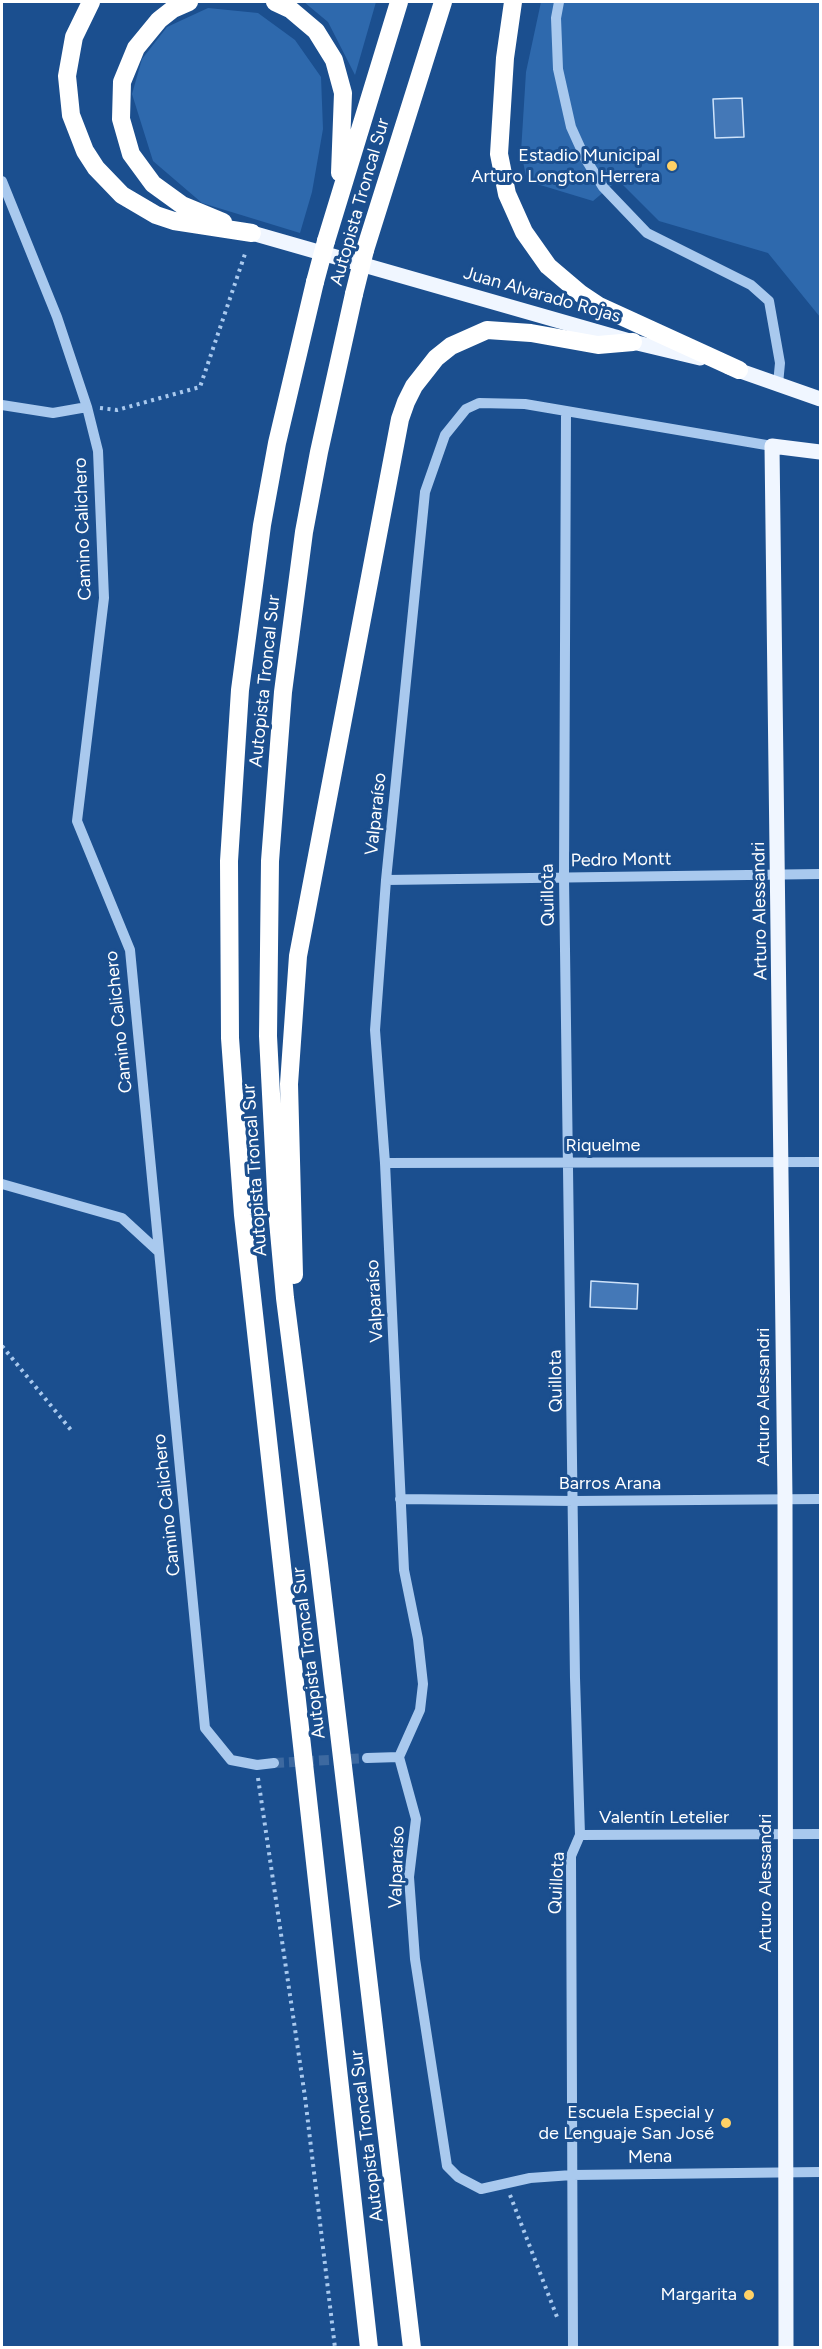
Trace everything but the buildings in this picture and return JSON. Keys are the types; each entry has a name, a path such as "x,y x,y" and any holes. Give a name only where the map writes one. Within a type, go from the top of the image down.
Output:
{"highway":[{"path":"91,2 74,37 67,76 68,96 74,124 85,151 96,168 122,195 156,215 174,221 252,233"},
{"path":"189,2 173,9 146,33 128,65 122,82 120,100 125,137 141,170 166,196 182,205 252,233"},
{"path":"275,2 297,14 316,31 326,45 340,76 343,111 338,202"},
{"name":"Autopista Troncal Sur","path":"369,2348 243,1215 230,1038 229,861 240,690 250,607 273,467 294,362 326,241 399,2"},
{"name":"Autopista Troncal Sur","path":"412,2348 280,1243 271,1123 268,959 275,773 292,612 319,452 365,250 443,2"},
{"path":"513,2 505,58 499,154 507,194 524,232 548,266 599,306 738,370"},
{"path":"297,1384 289,1084 298,956 400,419 414,386 436,358 451,346 487,330 531,333 598,345 633,342"}],"main road":[{"name":"Juan Alvarado Rojas","path":"252,233 738,370 820,399"},
{"path":"772,446 820,452"},
{"name":"Arturo Alessandri","path":"772,446 782,1162 786,2348"}],"street":[{"path":"560,2 556,18 558,69 571,127 585,158 603,187 647,233 751,285 769,301 780,363 778,384"},
{"name":"Camino Calichero","path":"2,181 57,317 87,407 98,451 104,598 77,821 130,950 206,1728 231,1760 257,1765 274,1763"},
{"name":"Valparaíso","path":"481,2189 458,2177 447,2166 414,1959 409,1877 416,1819 399,1757 420,1710 423,1684 418,1639 404,1570 385,1163 375,1030 386,880 425,492 445,435 466,409 479,403 525,404 566,413"},
{"path":"2,405 53,413 87,407"},
{"path":"566,413 772,446"},
{"name":"Quillota","path":"566,413 564,877 575,1678 580,1835 572,1856 573,2348"},
{"name":"Pedro Montt","path":"386,880 820,874"},
{"name":"Riquelme","path":"385,1163 820,1162"},
{"path":"2,1184 122,1218 159,1252"},
{"name":"Barros Arana","path":"400,1499 574,1501 820,1499"},
{"path":"368,1758 399,1757"},
{"name":"Valentín Letelier","path":"580,1835 820,1834"},
{"name":"Mena","path":"481,2189 530,2178 572,2175 820,2172"}],"path":[{"path":"87,407 117,410 200,387 252,233"},
{"path":"2,1346 71,1430"},
{"path":"257,1765 305,2097 335,2348"},
{"path":"505,2183 561,2326"}],"shaded area":[{"path":"304,2 376,2 355,75 328,22"},
{"name":"Estadio Municipal Arturo Longton Herrera","path":"541,2 820,2 820,317 768,253 659,221 618,180 593,201 527,181 521,152 526,72"},
{"path":"208,8 258,13 295,40 321,77 323,129 312,192 300,233 202,203 153,161 132,94 142,59 167,27"}],"tunnel":[{"path":"274,1763 367,1758"}],"place":[{"name":"Estadio Municipal Arturo Longton Herrera","path":"672,166"},
{"name":"Escuela Especial y de Lenguaje San José","path":"726,2123"},
{"name":"Margarita","path":"749,2295"}]}
